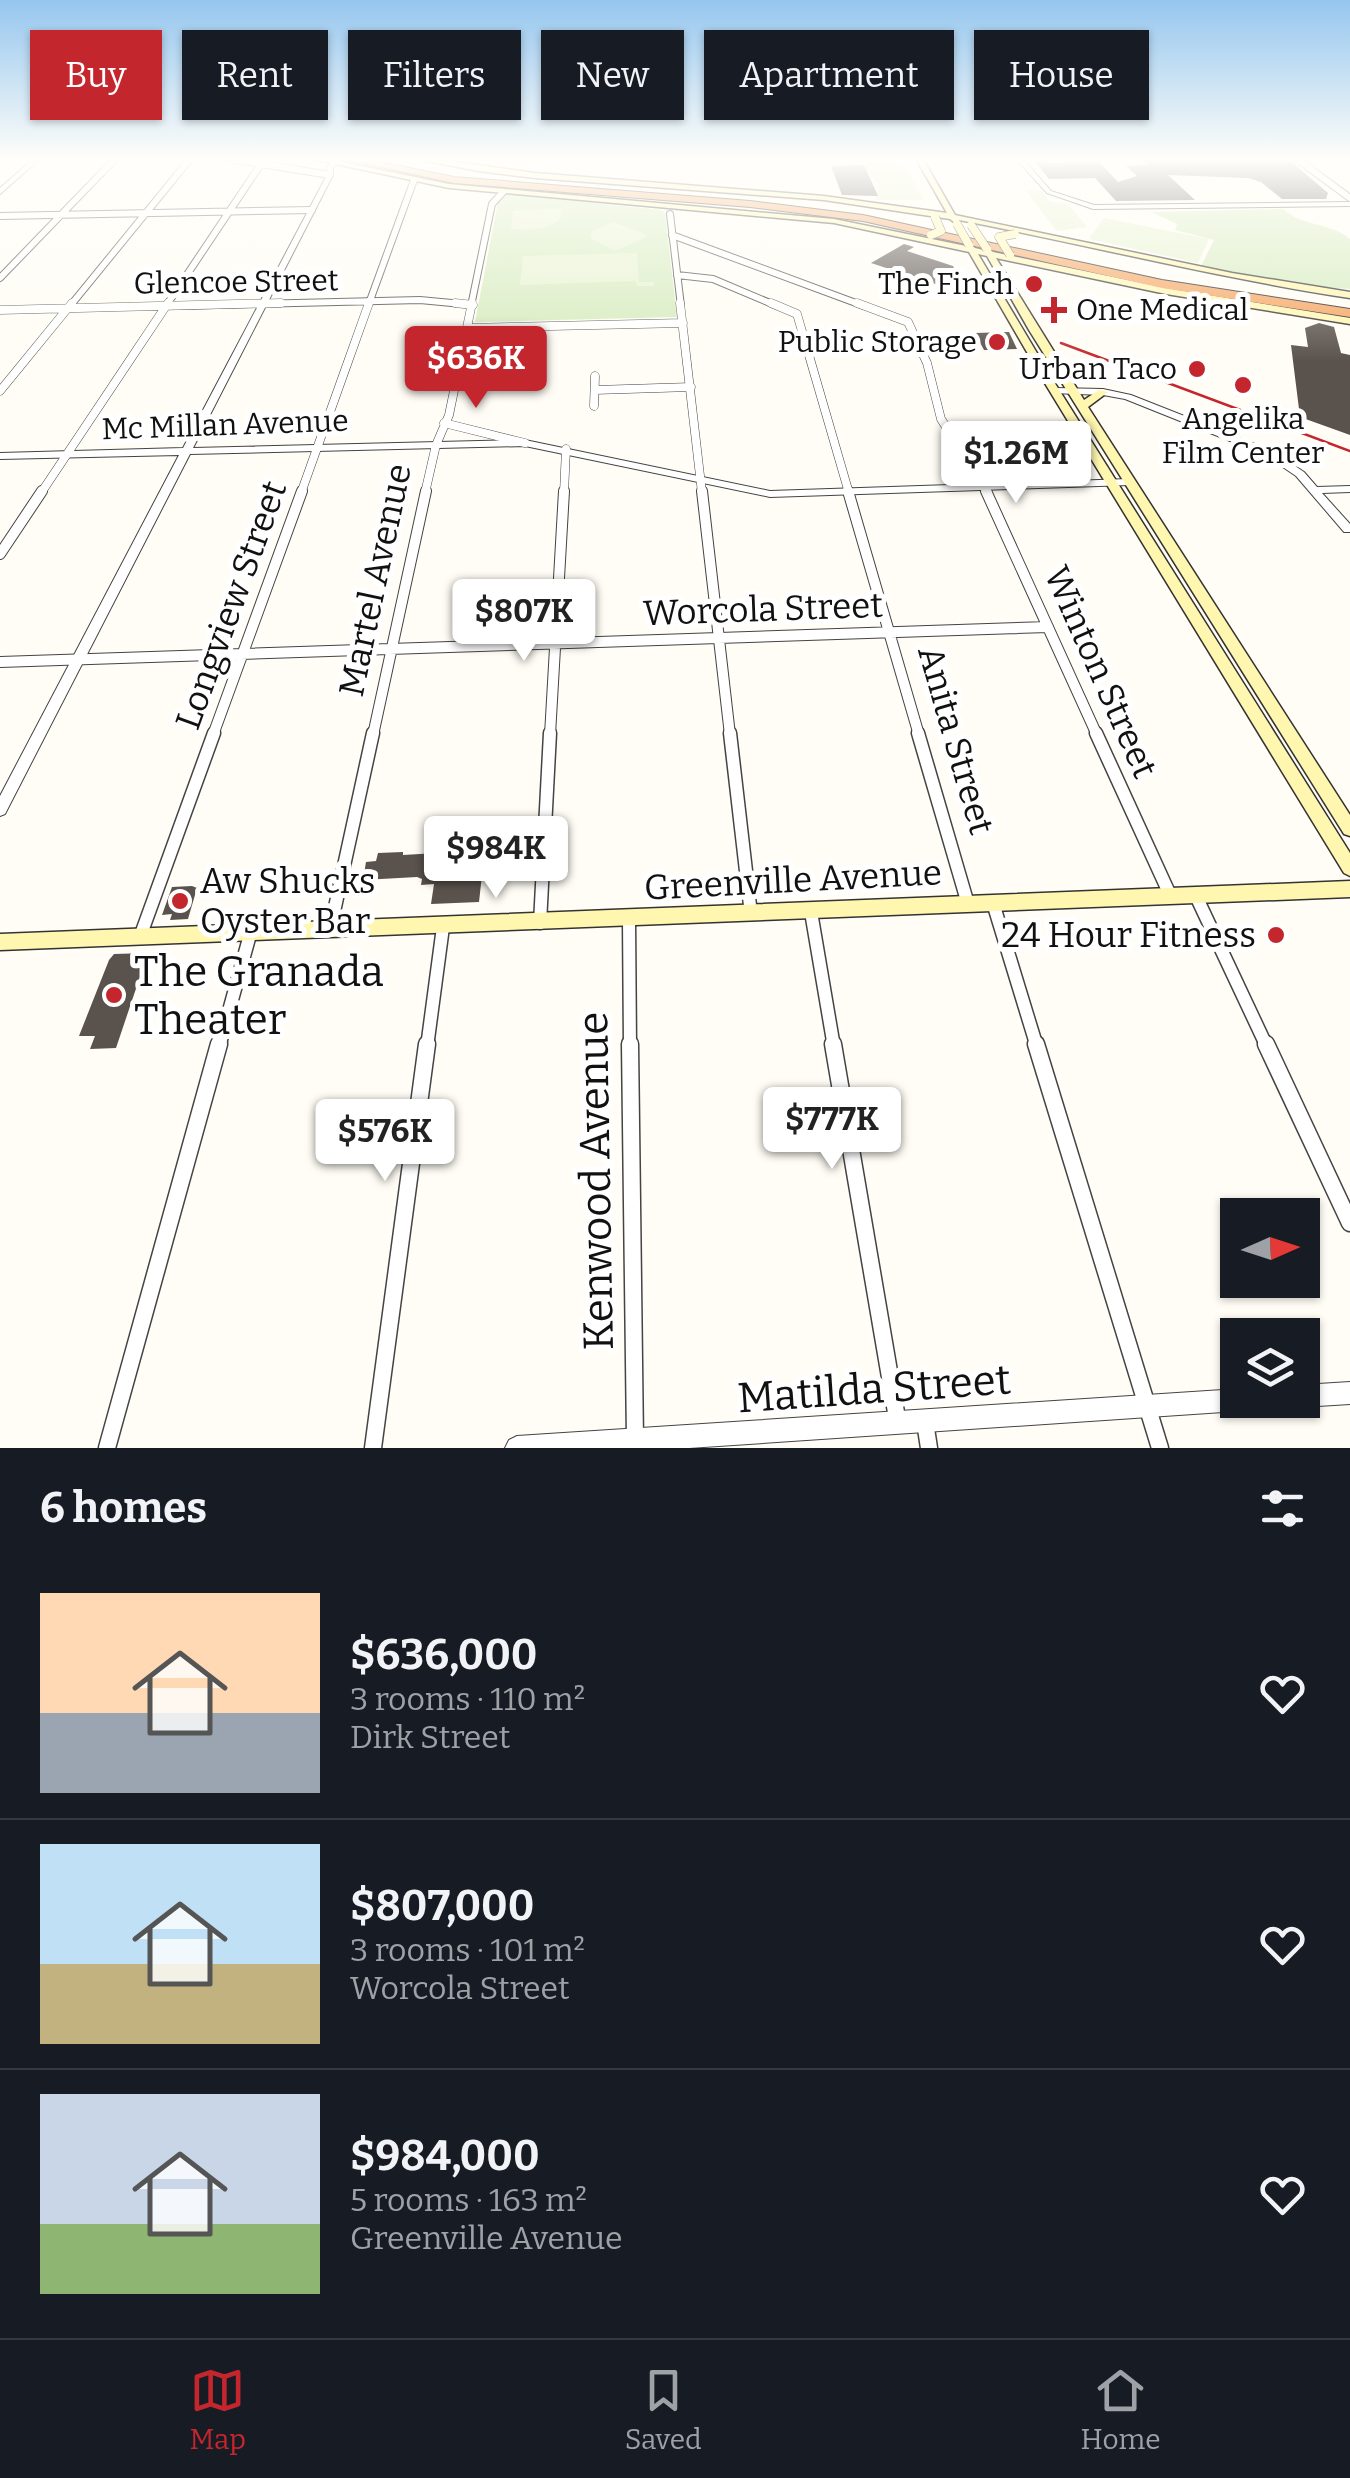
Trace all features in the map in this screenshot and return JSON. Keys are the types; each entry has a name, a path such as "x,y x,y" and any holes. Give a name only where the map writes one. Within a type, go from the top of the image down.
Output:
{"highway":[{"path":"903,227 1162,284 1350,315"},
{"path":"933,227 1350,315"},
{"path":"1322,316 1350,315"}],"main road":[{"path":"856,227 970,247 1180,294 1322,316"},
{"path":"916,236 931,236 941,231 939,227"},
{"path":"958,227 1055,392 1187,572 1350,829"},
{"path":"971,227 1096,427 1169,573 1350,868"},
{"path":"988,227 1218,276 1350,296"},
{"path":"1013,257 998,239 1028,234"},
{"path":"1004,277 1004,263 1031,262"},
{"path":"1004,304 1018,304"},
{"path":"1034,356 1050,355"},
{"path":"1083,406 1103,392"},
{"path":"1079,428 1096,427"},
{"path":"1169,573 1187,572"},
{"path":"1224,663 1244,662"},
{"name":"Greenville Avenue","path":"0,942 1350,889"}],"street":[{"path":"0,278 49,227"},
{"path":"0,391 135,227"},
{"path":"0,554 219,227"},
{"path":"0,810 304,227"},
{"name":"Longview Street","path":"140,937 396,227"},
{"name":"Martel Avenue","path":"330,930 436,444 450,415 488,227"},
{"path":"671,227 751,914"},
{"name":"Winton Street","path":"672,235 908,322 928,362 941,419 982,487 1171,897"},
{"name":"Anita Street","path":"677,275 713,279 797,314 968,904"},
{"name":"Glencoe Street","path":"0,310 431,300 473,305"},
{"path":"468,328 683,323"},
{"path":"594,406 595,376"},
{"path":"595,390 691,388"},
{"path":"1055,392 1103,392 1128,397 1269,453 1290,466 1315,490 1348,529"},
{"path":"444,424 525,443"},
{"name":"Mc Millan Avenue","path":"0,456 525,443 770,494 1122,482"},
{"path":"540,923 566,449"},
{"path":"1315,490 1350,489"},
{"name":"Worcola Street","path":"0,662 1048,627"},
{"path":"1196,896 1350,1223"},
{"path":"993,903 1160,1448"},
{"path":"812,912 898,1424"},
{"name":"Kenwood Avenue","path":"629,920 636,1440"},
{"path":"374,1448 443,926"},
{"path":"107,1448 251,931"},
{"path":"1320,1395 1350,1393"},
{"name":"Matilda Street","path":"517,1448 636,1440 687,1443 1220,1401"},
{"path":"925,1422 930,1448"}],"green space":[{"path":"493,227 667,227 677,317 475,322"},
{"path":"511,227 544,227 531,229"},
{"path":"602,227 626,227 646,237 615,251 590,238 592,231"},
{"path":"1054,227 1087,227 1057,231"},
{"path":"1098,227 1147,227 1209,239 1198,263 1089,239"},
{"path":"1176,227 1323,227 1334,230 1350,239 1350,289 1295,285 1200,268 1214,240 1175,230"},
{"path":"637,253 639,282 654,282 654,286 637,286 636,281 520,285 523,256"}],"building":[{"path":"904,244 914,247 907,251 953,266 972,296 871,263"},
{"path":"1319,323 1334,327 1341,353 1350,355 1350,435 1300,417 1291,345 1308,347 1305,328"},
{"name":"Public Storage","path":"1009,332 1017,349 984,350 975,333"},
{"path":"378,853 437,853 436,862 484,857 479,902 431,904 434,884 421,885 422,879 417,877 363,880 366,862 376,861"},
{"name":"Aw Shucks Oyster Bar","path":"172,887 197,888 188,919 170,920 172,914 162,915"},
{"name":"The Granada Theater","path":"148,953 116,1048 90,1049 95,1036 79,1036 109,960 114,954"}],"tram line":[{"path":"1061,343 1350,451"}],"place":[{"name":"The Finch","path":"1034,284"},
{"name":"One Medical","path":"1054,310"},
{"name":"Public Storage","path":"997,342"},
{"name":"Urban Taco","path":"1197,369"},
{"name":"Angelika Film Center","path":"1243,385"},
{"name":"Aw Shucks Oyster Bar","path":"180,901"},
{"name":"24 Hour Fitness","path":"1276,935"},
{"name":"The Granada Theater","path":"114,995"}]}
